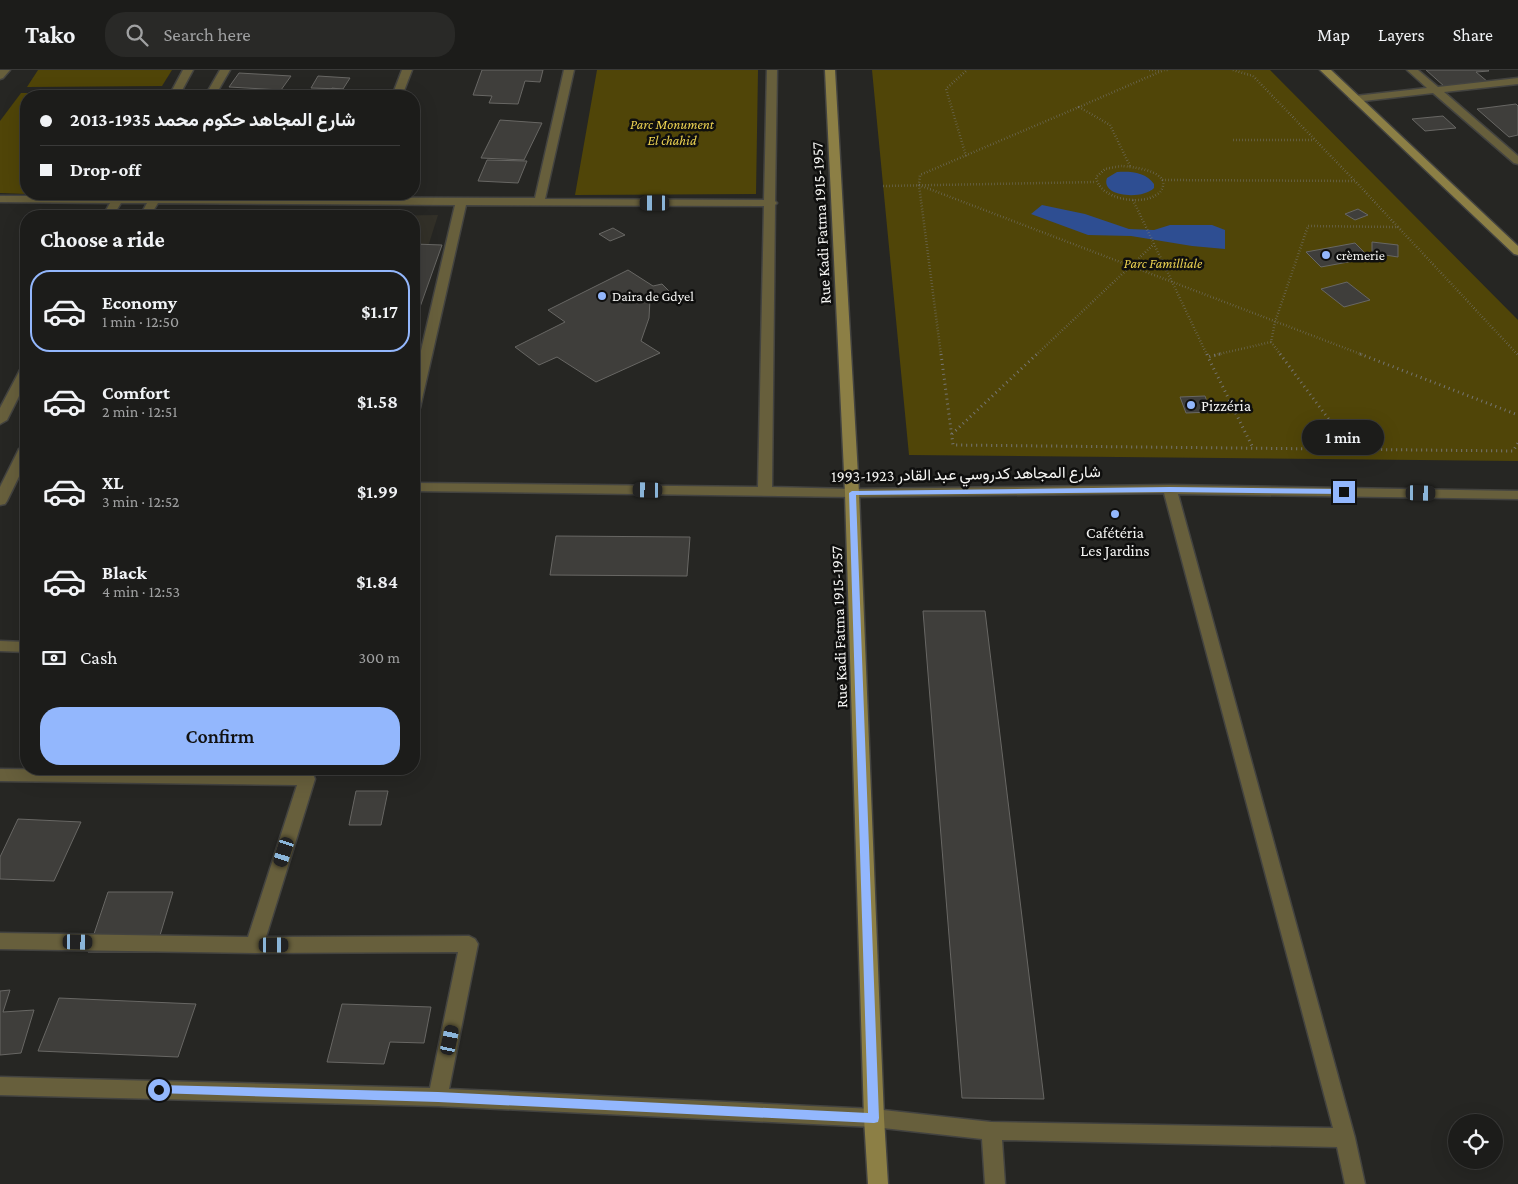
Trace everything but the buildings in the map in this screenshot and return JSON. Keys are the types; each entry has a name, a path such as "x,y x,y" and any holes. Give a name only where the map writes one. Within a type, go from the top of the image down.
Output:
{"street":[{"path":"0,76 5,70"},
{"path":"177,90 188,70"},
{"path":"213,90 225,70"},
{"path":"399,90 407,70"},
{"path":"539,203 569,70"},
{"path":"765,492 772,203 772,70"},
{"name":"Rue Kadi Fatma 1915-1957","path":"830,70 852,493 874,1118 878,1184"},
{"path":"1325,70 1518,252"},
{"path":"1412,70 1518,161"},
{"path":"1355,99 1518,81"},
{"path":"0,199 20,199"},
{"path":"411,200 539,203 772,203"},
{"path":"420,382 461,202"},
{"path":"420,342 429,342"},
{"path":"0,420 20,382"},
{"path":"0,501 5,482 20,458"},
{"path":"5,482 20,482"},
{"name":"شارع المجاهد كدروسي عبد القادر 1923-1993","path":"420,487 852,493 1170,489 1518,495"},
{"path":"1170,489 1345,1138 1355,1184"},
{"path":"0,646 20,646"},
{"path":"0,775 307,779 255,945"},
{"path":"0,940 255,945 469,944 438,1097"},
{"path":"0,1086 438,1097 874,1118 991,1131 1345,1138"},
{"path":"991,1131 996,1184"}],"path":[{"path":"966,156 946,89 967,70"},
{"path":"1149,70 1169,70"},
{"path":"1164,70 920,175 919,185 953,445 1513,451 1518,442"},
{"path":"1233,70 1253,76 1355,181 1518,355"},
{"path":"1079,107 1110,125 1130,166"},
{"path":"1233,140 1316,140"},
{"path":"1096,182 1096,177 1105,169 1130,166 1153,172 1162,180 1355,181"},
{"path":"883,186 1096,182 1105,192 1113,196 1133,200 1158,194 1163,185 1162,180"},
{"path":"919,185 1518,415"},
{"path":"1133,200 1253,448"},
{"path":"1271,342 1308,226 1398,227"},
{"path":"952,434 1154,244"},
{"path":"1208,357 1271,342"},
{"path":"1271,342 1351,449"}],"shaded area":[{"path":"420,215 438,215 420,272"}],"green space":[{"path":"38,70 172,70 162,86 27,87"},
{"name":"Parc Monument El chahid","path":"597,70 758,70 756,194 575,195"},
{"name":"Parc Familliale","path":"872,70 1270,70 1518,320 1518,461 909,455"},
{"path":"20,94 20,194 0,193 0,121"}],"water":[{"path":"1117,172 1132,172 1147,177 1154,184 1154,188 1149,192 1141,194 1124,195 1116,193 1107,184 1107,178"},
{"path":"1042,205 1085,214 1129,229 1154,230 1170,225 1212,225 1225,230 1225,249 1192,246 1131,236 1088,235 1031,214"}],"place":[{"name":"crèmerie","path":"1326,255"},
{"name":"Daira de Gdyel","path":"602,296"},
{"name":"Pizzéria","path":"1191,405"},
{"name":"Cafétéria Les Jardins","path":"1115,514"}],"route":[{"path":"159,1090 438,1097 874,1118 852,493 1170,489 1344,492"}]}
